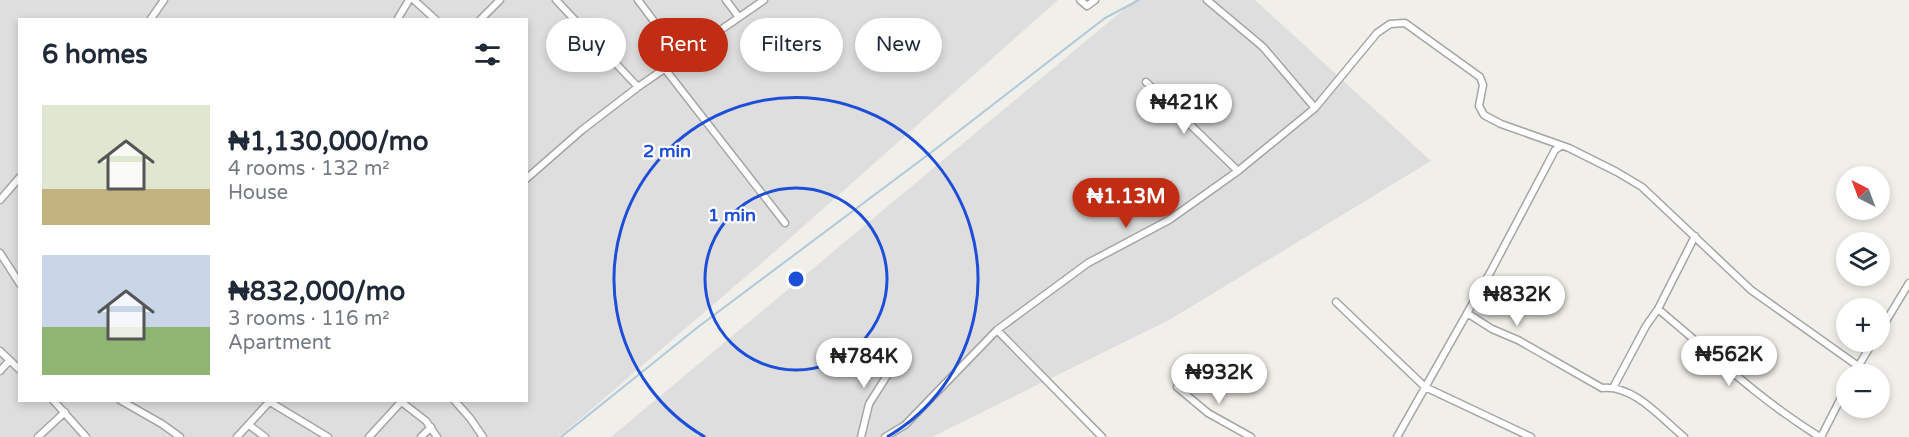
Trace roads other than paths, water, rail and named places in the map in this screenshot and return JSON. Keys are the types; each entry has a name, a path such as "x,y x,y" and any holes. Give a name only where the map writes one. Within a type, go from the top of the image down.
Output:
{"street":[{"path":"151,18 164,0"},
{"path":"398,18 409,0"},
{"path":"414,0 434,18"},
{"path":"482,18 493,4 500,0"},
{"path":"556,0 638,87"},
{"path":"638,0 651,18"},
{"path":"726,0 738,16"},
{"path":"728,23 764,0"},
{"path":"1080,0 1087,6 1095,0"},
{"path":"1207,0 1263,47 1316,108"},
{"path":"885,437 905,425 997,330 1088,263 1169,220 1238,171 1316,108 1377,33 1390,24 1406,22 1480,77 1483,85 1479,106 1484,115 1561,146 1617,172 1642,187 1752,290 1855,364"},
{"path":"529,177 582,130 660,72"},
{"path":"667,72 785,223"},
{"path":"1146,82 1238,171"},
{"path":"1397,437 1555,150 1561,146"},
{"path":"0,200 18,179"},
{"path":"1614,386 1646,326 1658,309 1695,236"},
{"path":"0,253 18,281"},
{"path":"1890,314 1909,283"},
{"path":"1336,302 1425,387 1531,437"},
{"path":"1658,309 1710,352 1738,379 1761,394 1786,416 1821,437 1836,408"},
{"path":"1467,312 1491,329 1518,340 1602,388 1614,386 1639,399 1684,437"},
{"path":"997,330 1102,437"},
{"path":"0,351 18,368"},
{"path":"861,437 869,404 900,355"},
{"path":"0,370 9,361"},
{"path":"1177,387 1208,412 1251,437"},
{"path":"54,402 86,437"},
{"path":"124,402 180,437"},
{"path":"237,437 270,402"},
{"path":"273,402 328,437"},
{"path":"369,437 399,402"},
{"path":"401,402 431,427 437,437"},
{"path":"456,402 483,437"},
{"path":"38,437 65,412"},
{"path":"249,425 265,437"},
{"path":"421,437 431,427"}],"waterway":[{"path":"561,437 698,327 933,151 1105,18 1139,0"}]}
